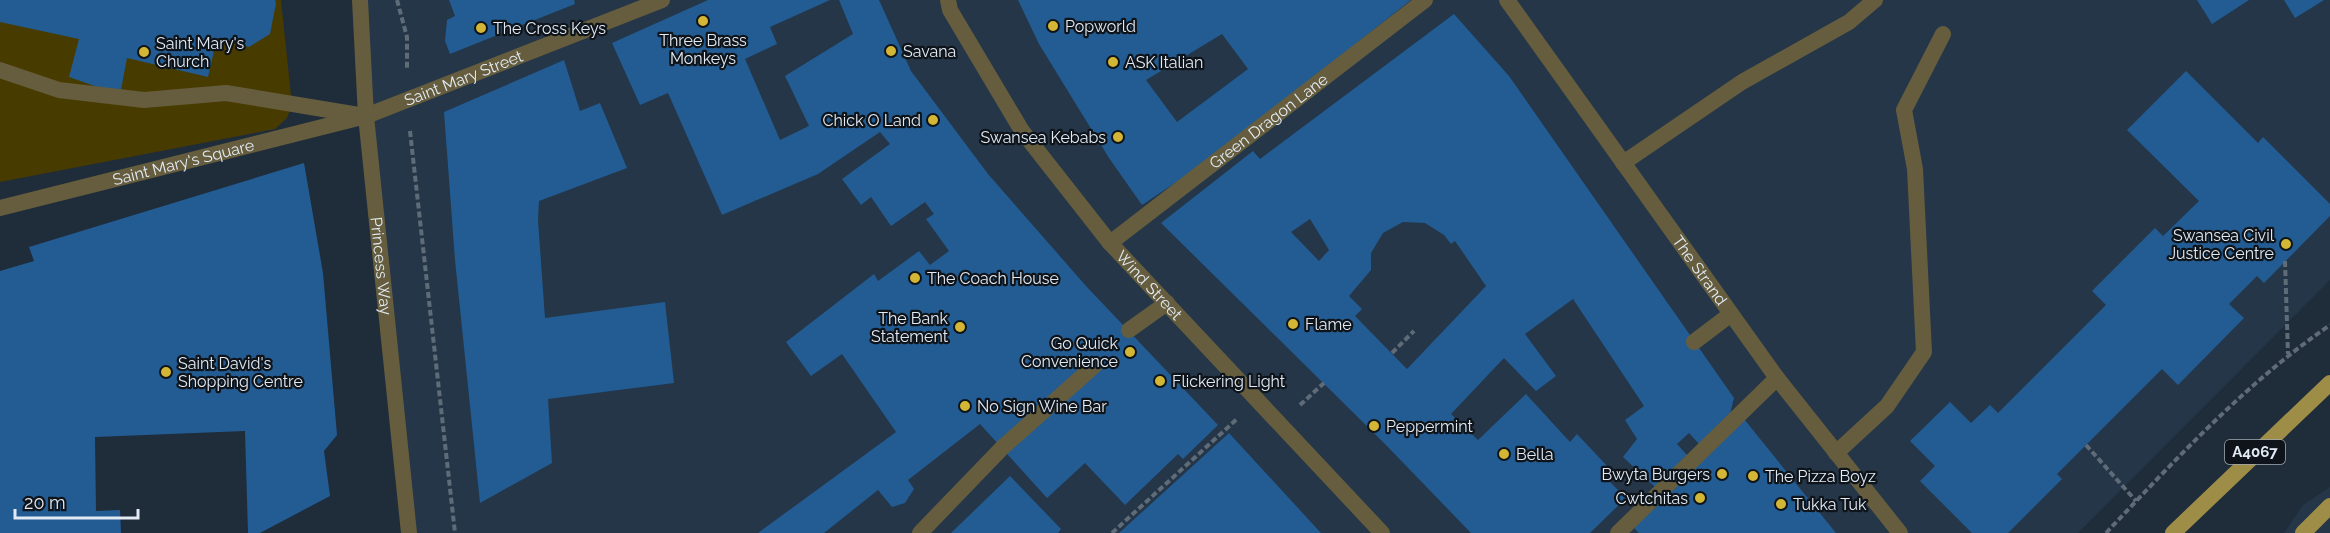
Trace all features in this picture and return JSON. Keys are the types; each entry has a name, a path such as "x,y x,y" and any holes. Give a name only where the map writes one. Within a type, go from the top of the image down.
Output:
{"main road":[{"name":"A4067","path":"2173,533 2330,383"},
{"path":"2303,533 2330,506"}],"street":[{"name":"Princess Way","path":"360,0 366,116 409,533"},
{"name":"Saint Mary Street","path":"366,116 662,0"},
{"name":"Green Dragon Lane","path":"1110,243 1425,0"},
{"name":"The Strand","path":"1507,0 1777,378 1900,533"},
{"path":"1623,163 1742,82 1849,22 1875,0"},
{"name":"Wind Street","path":"949,5 1022,131 1110,243 1382,533"},
{"path":"1836,453 1887,406 1924,352 1915,170 1904,110 1943,34"},
{"path":"0,70 70,91 144,100 226,93 366,116"},
{"name":"Saint Mary's Square","path":"0,208 366,116"},
{"path":"1129,330 1167,303"},
{"path":"1694,342 1731,314"},
{"path":"920,533 1003,447 1094,366"},
{"path":"1618,533 1777,378"}],"path":[{"path":"397,0 407,37 406,101 455,533"},
{"path":"2285,261 2288,354"},
{"path":"2106,533 2187,448 2288,354 2330,325"},
{"path":"1392,353 1414,331"},
{"path":"1112,533 1258,402"},
{"path":"2086,446 2136,501"}],"shaded area":[{"path":"0,0 281,0 292,105 287,118 275,129 0,182"},
{"path":"361,0 2330,0 2330,280 2078,533 409,533"},
{"path":"2330,487 2330,533 2284,533 2303,505"}],"building":[{"name":"Saint Mary's Church","path":"0,0 275,0 276,3 270,34 249,47 217,38 208,77 127,58 120,95 69,77 79,39 0,22"},
{"name":"The Cross Keys","path":"449,0 574,0 575,4 450,54 445,41 447,20 455,16"},
{"path":"708,0 830,0 770,27 777,44 745,59 780,140 809,126 785,76 853,34 839,0 879,0 911,71 988,174 1086,286 1218,425 1183,459 1178,454 1125,505 1085,463 1047,498 980,424 908,480 914,489 905,503 892,507 878,490 824,533 758,533 896,432 842,354 811,376 786,342 874,274 878,281 919,251 930,265 949,251 926,219 934,214 925,202 891,226 871,197 861,205 842,179 890,144 880,132 818,174 722,215 668,93 640,105 612,43"},
{"path":"1018,0 1411,0 1205,163 1142,205 1109,158 1039,44","holes":["1222,34 1248,69 1177,122 1146,80"]},
{"path":"2197,0 2249,0 2212,24"},
{"path":"2284,0 2324,0 2295,18"},
{"path":"1454,14 1509,76 1734,398 1730,414 1700,445 1689,433 1677,444 1687,455 1655,487 1623,457 1637,439 1625,420 1644,406 1573,299 1525,334 1556,376 1536,391 1504,358 1451,414 1478,440 1526,394 1570,442 1577,434 1609,468 1602,474 1626,498 1590,533 1471,533 1385,444 1161,223 1253,151 1260,159","holes":["1310,219 1329,250 1319,261 1291,232","1403,222 1425,223 1444,235 1451,244 1455,241 1486,286 1407,369 1355,316 1362,309 1349,296 1371,270 1371,253 1383,233"]},
{"path":"564,60 580,111 600,103 627,168 539,201 538,220 545,318 665,302 674,383 548,399 552,463 480,503 455,260 444,112"},
{"path":"2186,71 2258,143 2263,137 2330,204 2330,216 2264,283 2257,276 2229,304 2244,318 2178,385 2162,369 2057,474 2062,479 2008,533 1972,533 1920,481 1935,466 1910,441 1950,402 1971,423 1990,405 1998,413 2106,305 2092,291 2155,228 2163,236 2199,201 2127,130"},
{"name":"Saint David's Shopping Centre","path":"304,163 323,273 337,435 324,451 330,496 260,533 248,533 245,431 95,437 96,511 120,510 121,533 0,533 0,271 34,261 29,247"},
{"path":"1744,419 1836,533 1639,533 1633,527"},
{"path":"1229,433 1321,533 1119,533"},
{"path":"1010,476 1061,529 1058,533 951,533"}],"place":[{"name":"Three Brass Monkeys","path":"703,21"},
{"name":"Popworld","path":"1053,26"},
{"name":"The Cross Keys","path":"481,28"},
{"name":"Savana","path":"891,51"},
{"name":"Saint Mary's Church","path":"144,52"},
{"name":"ASK Italian","path":"1113,62"},
{"name":"Chick O Land","path":"933,120"},
{"name":"Swansea Kebabs","path":"1118,137"},
{"name":"Swansea Civil Justice Centre","path":"2286,244"},
{"name":"The Coach House","path":"915,278"},
{"name":"Flame","path":"1293,324"},
{"name":"The Bank Statement","path":"960,327"},
{"name":"Go Quick Convenience","path":"1130,352"},
{"name":"Saint David's Shopping Centre","path":"166,372"},
{"name":"Flickering Light","path":"1160,381"},
{"name":"No Sign Wine Bar","path":"965,406"},
{"name":"Peppermint","path":"1374,426"},
{"name":"Bella","path":"1504,454"},
{"name":"Bwyta Burgers","path":"1722,474"},
{"name":"The Pizza Boyz","path":"1753,476"},
{"name":"Cwtchitas","path":"1700,498"},
{"name":"Tukka Tuk","path":"1781,504"}]}
